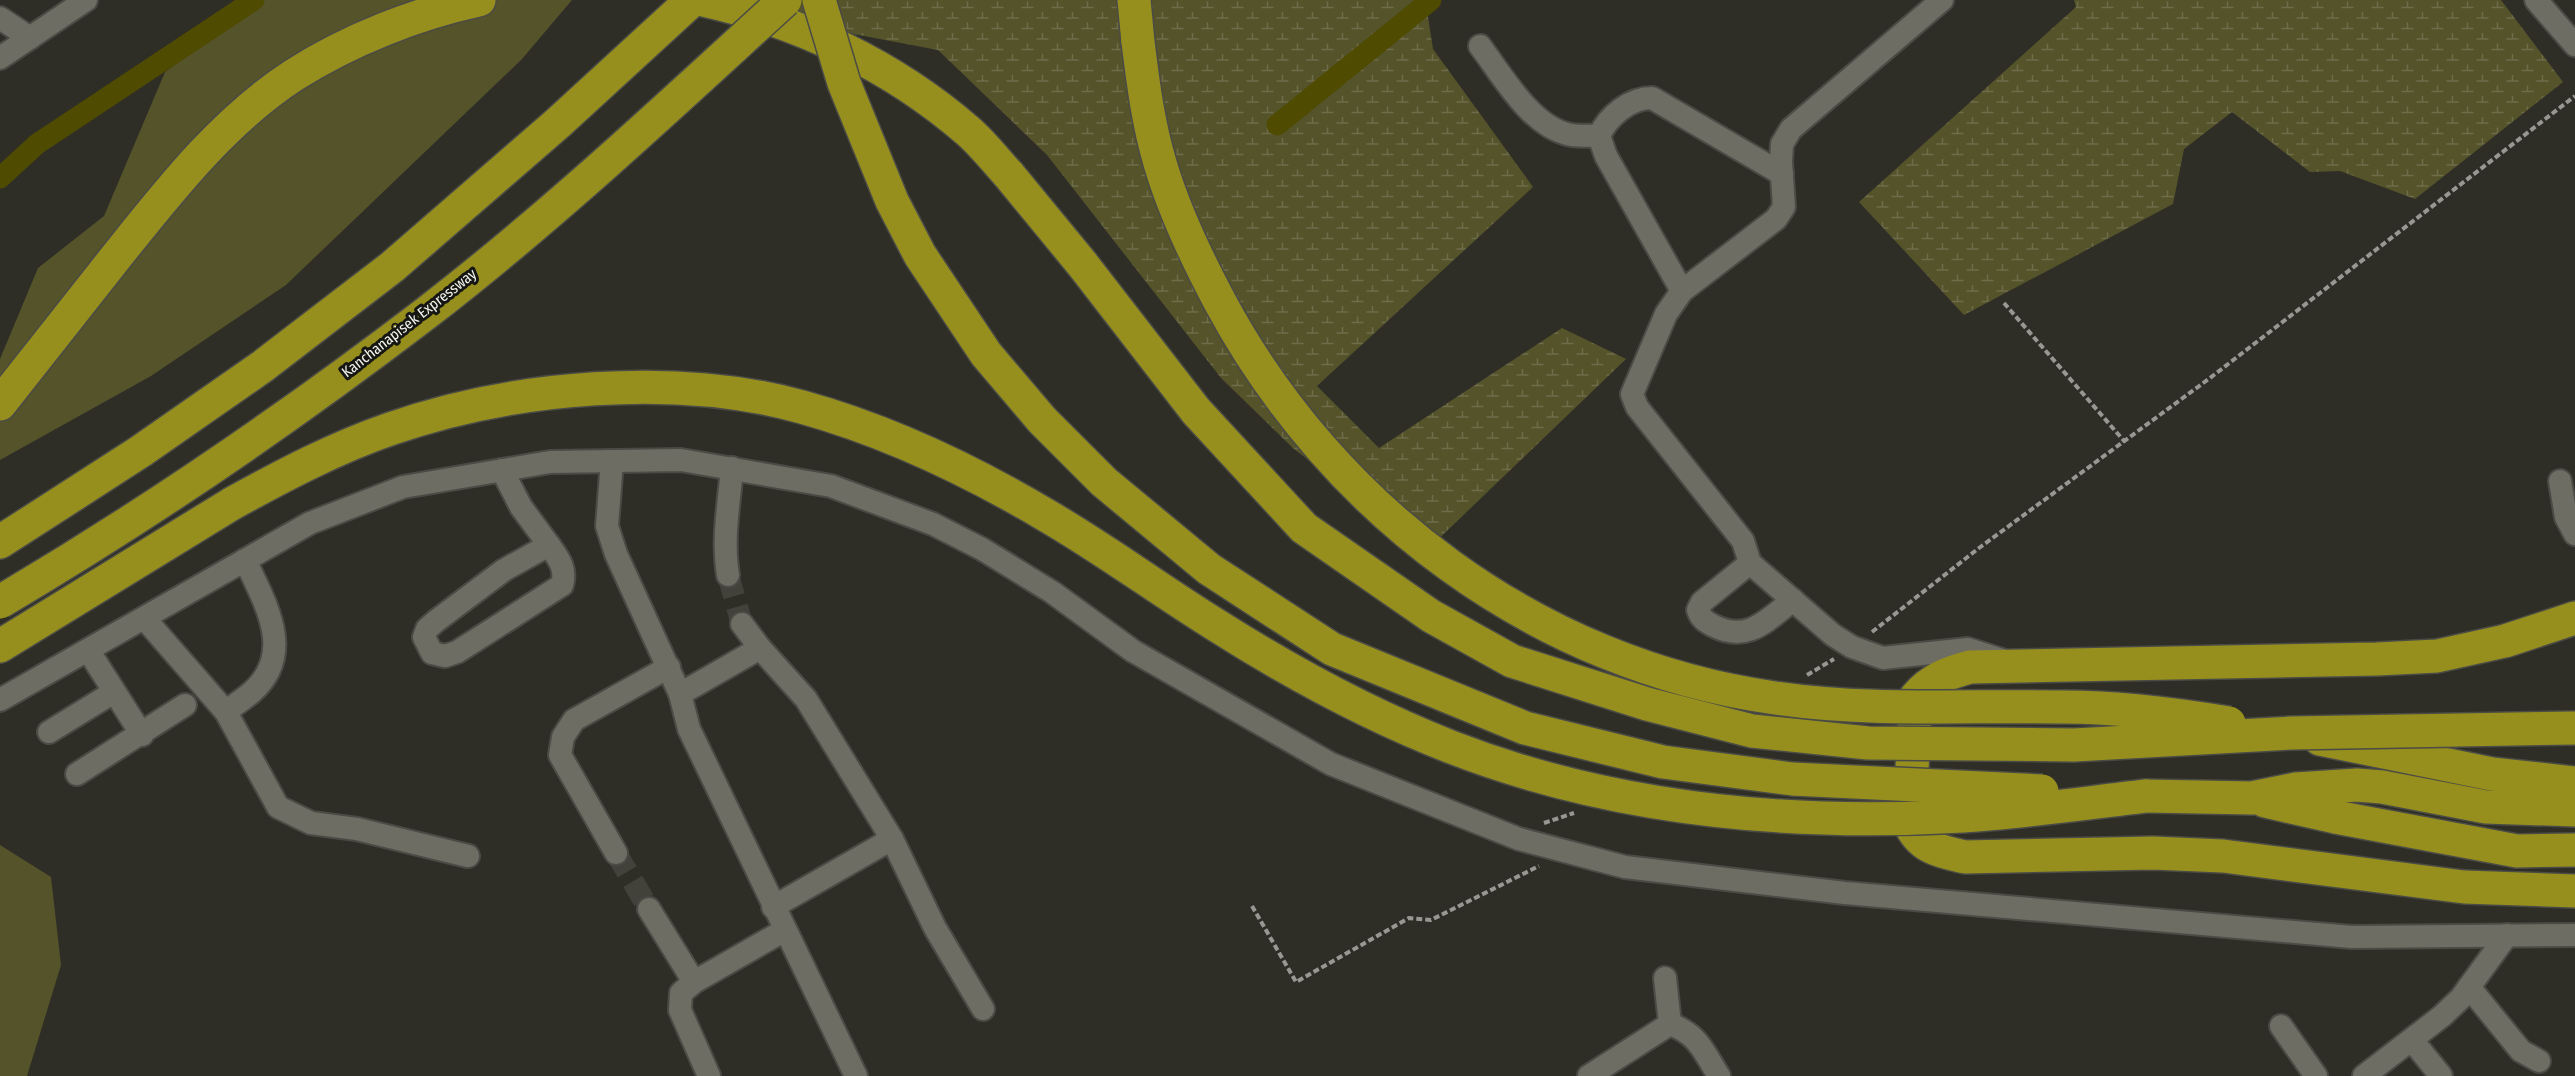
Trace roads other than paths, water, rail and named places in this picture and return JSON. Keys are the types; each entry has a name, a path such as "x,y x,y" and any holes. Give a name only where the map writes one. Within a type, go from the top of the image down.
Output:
{"highway":[{"path":"0,404 178,181 252,109 293,76 347,46 406,21 479,0"},
{"path":"0,542 141,451 263,366 392,267 558,123 692,0"},
{"path":"704,0 739,8 824,39 924,95 970,133 1009,175 1083,265 1196,411 1304,528 1431,616 1512,661 1647,704 1752,731 1856,742 2074,745 2291,733 2575,728"},
{"name":"Kanchanapisek Expressway","path":"0,602 123,526 274,425 426,313 597,171 786,0"},
{"path":"819,0 844,83 892,201 920,255 986,354 1042,420 1104,482 1209,569 1332,649 1525,728 1663,762 1792,779 2146,796 2252,798 2335,817 2517,851 2575,850"},
{"path":"1134,0 1146,102 1159,162 1180,220 1235,330 1274,389 1315,444 1362,494 1414,540 1462,576 1517,610 1628,661 1696,682 1774,698 1858,706 2118,709 2179,715 2291,733 2492,774 2575,783"},
{"path":"0,646 233,503 328,454 387,430 447,411 503,399 616,388 674,389 732,394 797,405 863,426 925,452 1047,515 1219,627 1301,676 1378,715 1451,747 1531,774 1617,796 1702,809 1790,818 1870,819 1965,816 2146,796"},
{"path":"2575,618 2505,641 2437,656 1970,667 1942,675 1916,697 1909,822 1915,837 1939,851 1965,857 2153,853 2257,859 2464,887 2575,891"},
{"path":"2252,798 2296,789 2357,785 2382,787 2486,807 2575,810"}],"street":[{"path":"0,58 86,0"},
{"path":"1942,0 1791,129 1782,144 1784,207 1776,219 1682,291 1666,314 1632,394 1637,407 1743,541 1750,563 1833,635 1852,647 1883,658 1968,649 2020,666"},
{"path":"2536,0 2575,45"},
{"path":"0,18 30,38"},
{"path":"1480,46 1530,112 1551,128 1567,135 1599,136"},
{"path":"1682,291 1606,156 1599,136 1605,124 1624,107 1639,98 1652,98 1782,174"},
{"path":"0,700 310,523 403,487 550,462 681,459 831,486 933,524 982,549 1052,592 1133,651 1331,764 1519,839 1625,867 1881,897 2352,937 2575,935"},
{"path":"612,461 607,526 616,554 669,667 680,694 689,729 856,1076"},
{"path":"728,575 725,560 726,528 732,468"},
{"path":"502,470 521,507 549,545 562,564 565,577 562,585 556,591 457,652 446,656 432,653 424,637 427,629 504,570 549,545"},
{"path":"2560,481 2566,516 2575,534"},
{"path":"226,712 253,691 269,669 275,643 272,619 245,560"},
{"path":"1750,563 1702,602 1698,610 1704,621 1727,633 1744,633 1758,626 1793,600"},
{"path":"145,619 226,712 278,807 311,823 357,829 468,856"},
{"path":"742,624 760,648 806,699 892,839 935,928 983,1009"},
{"path":"680,694 760,648"},
{"path":"88,650 142,735"},
{"path":"616,853 560,755 563,737 574,720 669,667"},
{"path":"49,732 114,692"},
{"path":"77,774 142,735 185,705"},
{"path":"773,907 892,839"},
{"path":"649,909 694,982"},
{"path":"709,1076 680,1010 681,993 694,982 785,930"},
{"path":"2364,1076 2442,1016 2469,987 2507,935"},
{"path":"1665,978 1670,1024"},
{"path":"2469,987 2521,1051 2539,1061"},
{"path":"1589,1076 1670,1024"},
{"path":"1670,1024 1687,1030 1697,1041 1719,1076"},
{"path":"2281,1026 2316,1076"},
{"path":"2412,1040 2440,1076"}],"waterway":[{"path":"0,178 37,144 254,0"},
{"path":"1277,125 1431,0"}],"tunnel":[{"path":"728,575 742,624"},
{"path":"616,853 649,909"}]}
